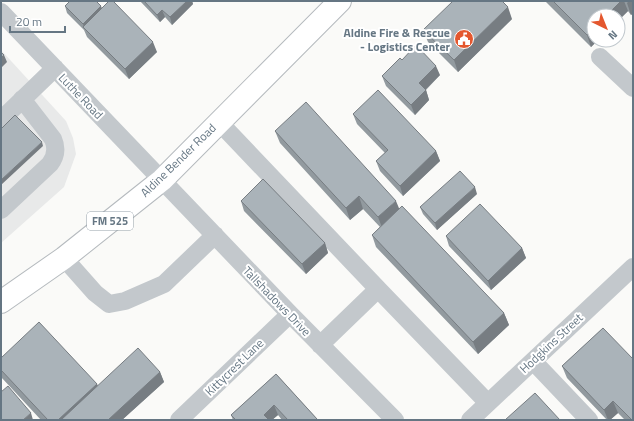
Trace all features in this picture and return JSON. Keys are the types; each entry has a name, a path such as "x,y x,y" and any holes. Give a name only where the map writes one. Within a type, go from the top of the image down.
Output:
{"main road":[{"name":"Aldine Bender Road","path":"1,302 64,258 162,180 340,1"}],"street":[{"name":"Luthe Road","path":"1,12 162,180"},
{"path":"600,56 633,88"},
{"path":"3,113 22,99 55,68"},
{"path":"1,210 50,164 54,159 56,152 56,145 53,140 22,99"},
{"path":"219,122 378,290 488,403"},
{"name":"Tallshadows Drive","path":"162,180 290,314 395,420"},
{"path":"64,258 95,293 110,304 132,299 164,284 215,236"},
{"name":"Hodgkins Street","path":"470,420 633,266"},
{"path":"320,344 378,290"},
{"name":"Kittycrest Lane","path":"179,420 290,314"},
{"path":"533,360 589,420"}],"shaded area":[{"path":"1,50 66,121 73,138 76,154 64,187 1,243"}],"building":[{"path":"70,1 96,1 101,6 83,24 65,6"},
{"path":"109,1 113,1 153,42 125,69 83,27"},
{"path":"144,1 187,1 170,17 162,10 157,15"},
{"path":"453,1 502,1 508,7 454,60 423,30"},
{"path":"553,1 621,1 614,8 586,8 586,34"},
{"path":"416,45 436,66 419,83 426,90 411,105 382,76 400,58 402,60"},
{"path":"378,90 436,151 400,186 376,161 388,150 353,114"},
{"path":"306,102 396,201 378,217 359,196 346,208 275,131"},
{"path":"15,115 42,142 1,180 1,129"},
{"path":"460,171 475,187 435,223 420,207"},
{"path":"263,179 325,243 302,264 241,201"},
{"path":"480,204 522,248 488,281 446,236"},
{"path":"402,206 504,313 473,342 372,235"},
{"path":"39,322 97,384 58,420 48,420 1,370 1,358"},
{"path":"603,328 633,359 633,420 613,401 604,410 562,366"},
{"path":"138,348 160,372 108,420 61,420"},
{"path":"276,374 317,419 288,420 274,405 264,415 269,420 236,420 231,415"},
{"path":"8,386 31,413 23,420 1,420 1,392"},
{"path":"535,393 560,420 505,420"}],"place":[{"name":"Aldine Fire & Rescue - Logistics Center","path":"464,39"}]}
